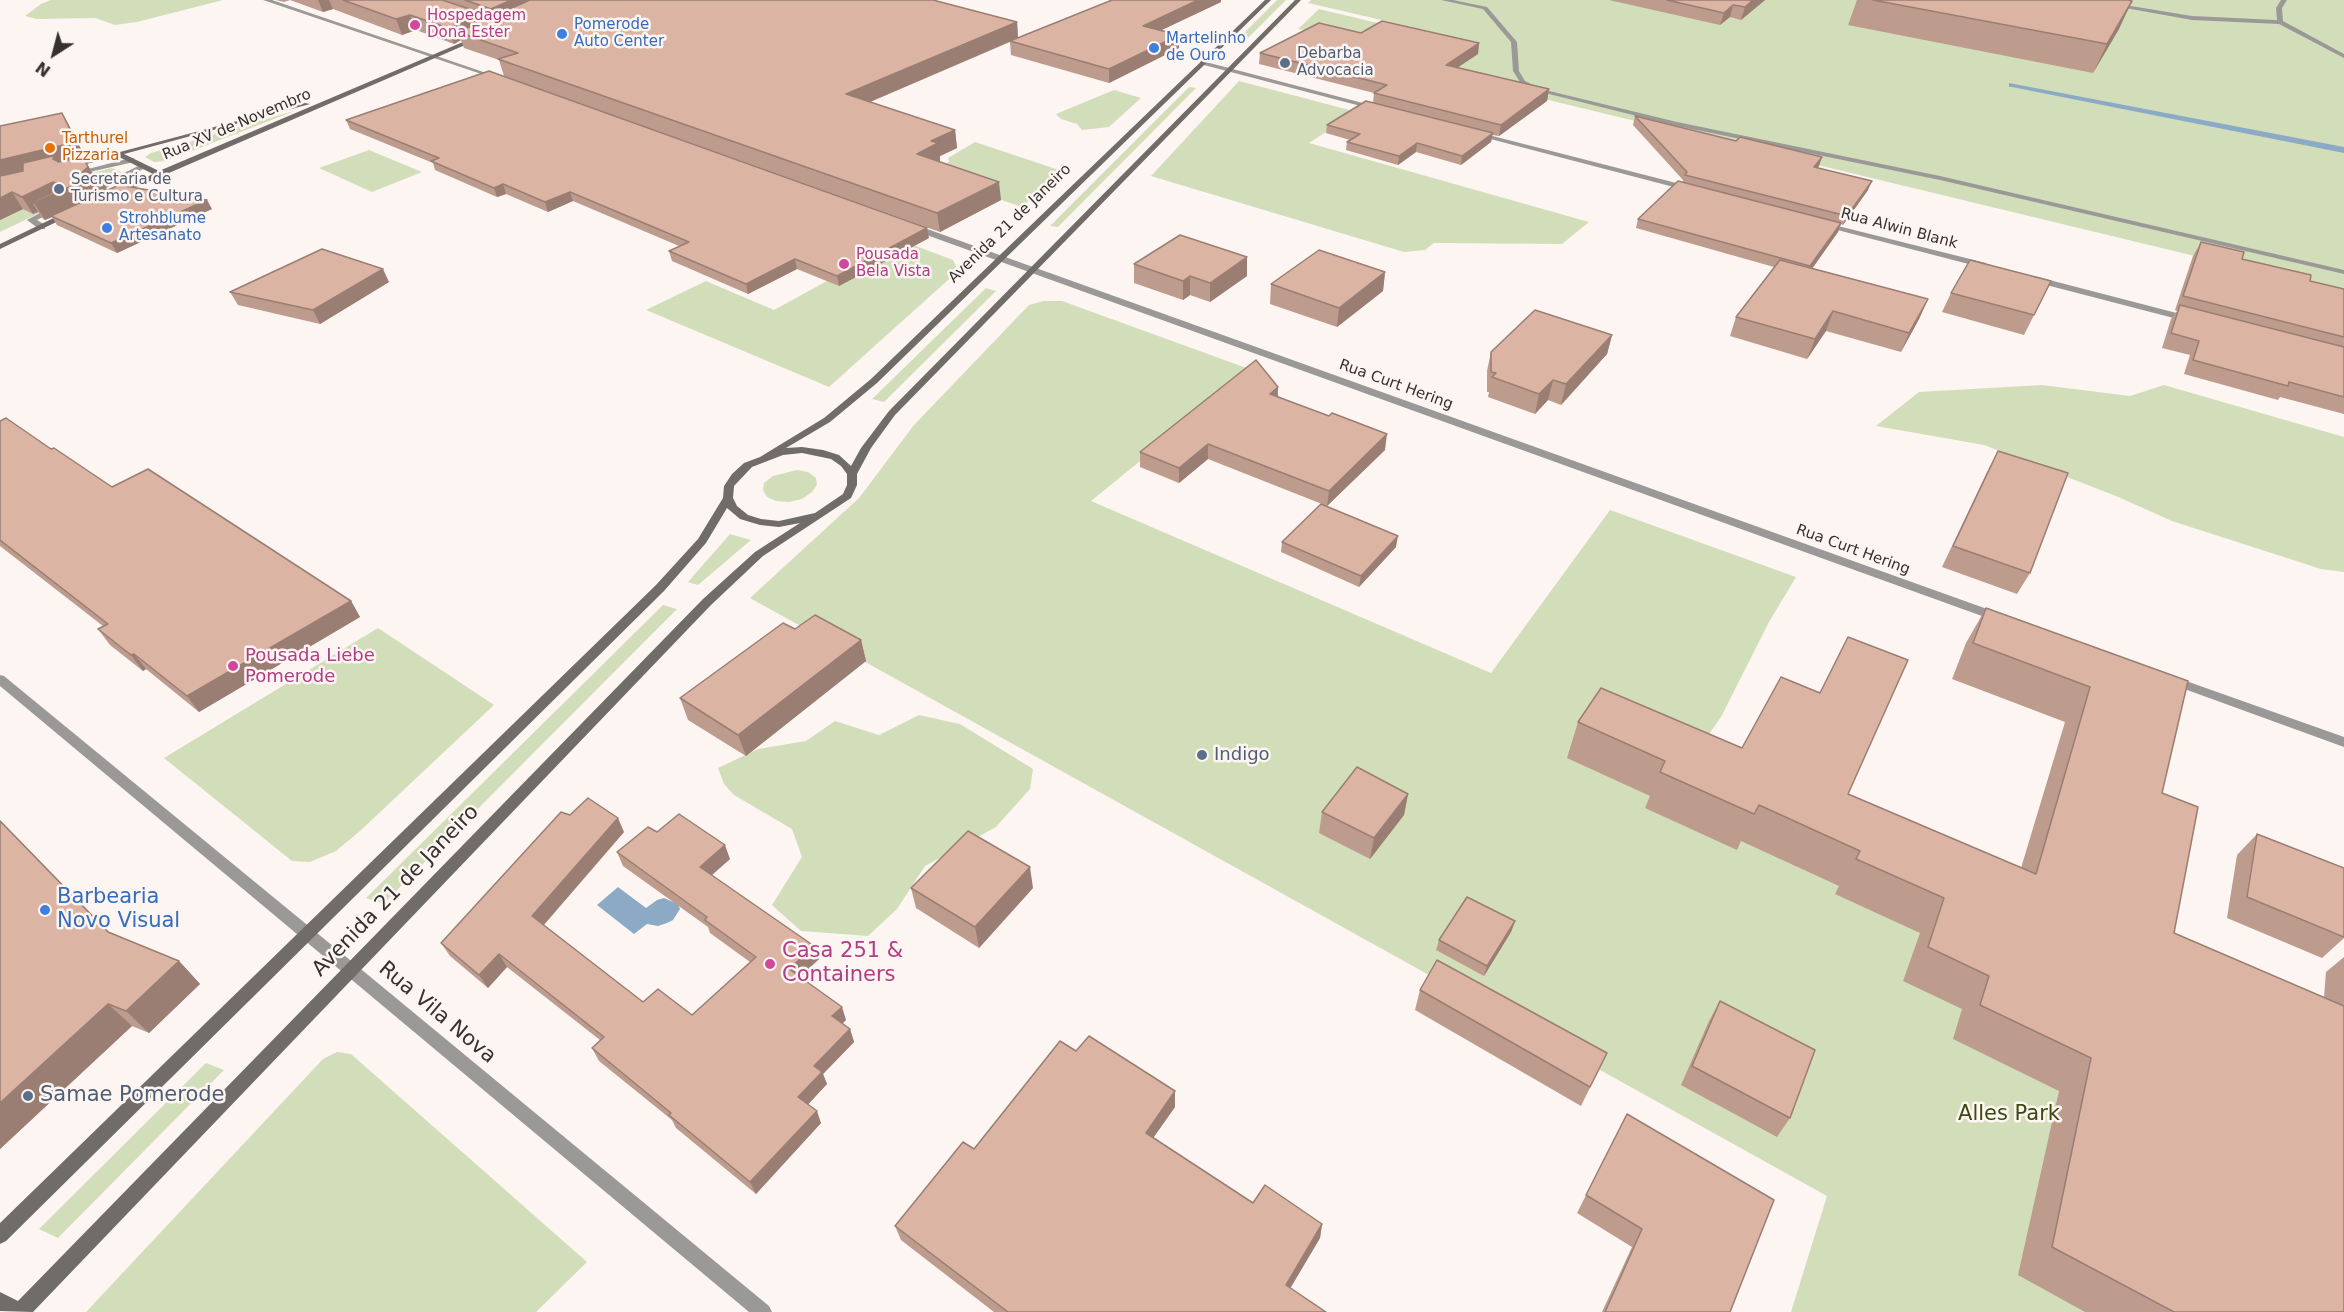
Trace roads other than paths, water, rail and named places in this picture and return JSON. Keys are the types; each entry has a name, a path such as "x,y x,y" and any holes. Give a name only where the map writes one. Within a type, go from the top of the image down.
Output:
{"main road":[{"name":"Avenida 21 de Janeiro","path":"765,457 820,424 849,403 1268,0"},
{"path":"852,474 845,464 835,457 819,452 781,452 748,465 729,486 728,498 732,508 744,517 779,524 818,516 847,496 852,485 852,474 866,448 892,413 1298,0"},
{"name":"Rua XV de Novembro","path":"105,198 157,173 437,57 488,33"},
{"name":"Rua XV de Novembro","path":"57,170 354,91"},
{"path":"120,155 157,173"},
{"path":"0,247 74,212"},
{"name":"Avenida 21 de Janeiro","path":"0,1235 687,560 702,541 728,498"},
{"name":"Avenida 21 de Janeiro","path":"20,1312 728,582 759,554 818,516"},
{"path":"0,1301 20,1312"}],"street":[{"path":"266,0 505,81"},
{"path":"1444,0 1485,8 1514,42 1516,71 1519,77 1523,82 1539,90 1677,124 1940,178 2344,272"},
{"path":"1485,8 1489,0"},
{"path":"2084,0 2192,18 2280,22 2344,56"},
{"path":"2280,22 2279,8 2284,0"},
{"path":"1202,63 1380,109"},
{"path":"1473,133 1694,190"},
{"path":"103,167 120,155"},
{"path":"69,175 130,160"},
{"path":"97,189 144,166"},
{"path":"121,177 157,173"},
{"path":"42,227 31,220 67,203"},
{"name":"Rua Alwin Blank","path":"1810,220 1996,268"},
{"name":"Rua Curt Hering","path":"899,222 2008,621"},
{"path":"2031,278 2193,320"},
{"path":"2165,678 2344,742"},
{"name":"Rua Vila Nova","path":"0,679 763,1312"}],"water":[{"path":"618,887 646,908 664,898 678,904 680,909 673,920 658,926 647,924 634,934 597,905"}],"waterway":[{"path":"2012,85 2344,150"}],"place":[{"name":"Hospedagem Dona Ester","path":"415,25"},
{"name":"Pomerode Auto Center","path":"562,34"},
{"name":"Martelinho de Ouro","path":"1154,48"},
{"name":"Debarba Advocacia","path":"1285,63"},
{"name":"Tarthurel Pizzaria","path":"50,148"},
{"name":"Secretaria de Turismo e Cultura","path":"59,189"},
{"name":"Strohblume Artesanato","path":"107,228"},
{"name":"Pousada Bela Vista","path":"844,264"},
{"name":"Pousada Liebe Pomerode","path":"233,666"},
{"name":"Indigo","path":"1202,755"},
{"name":"Barbearia Novo Visual","path":"45,910"},
{"name":"Casa 251 & Containers","path":"770,964"},
{"name":"Samae Pomerode","path":"28,1096"}],"park label":[{"name":"Alles Park","path":"2009,1115"}]}
